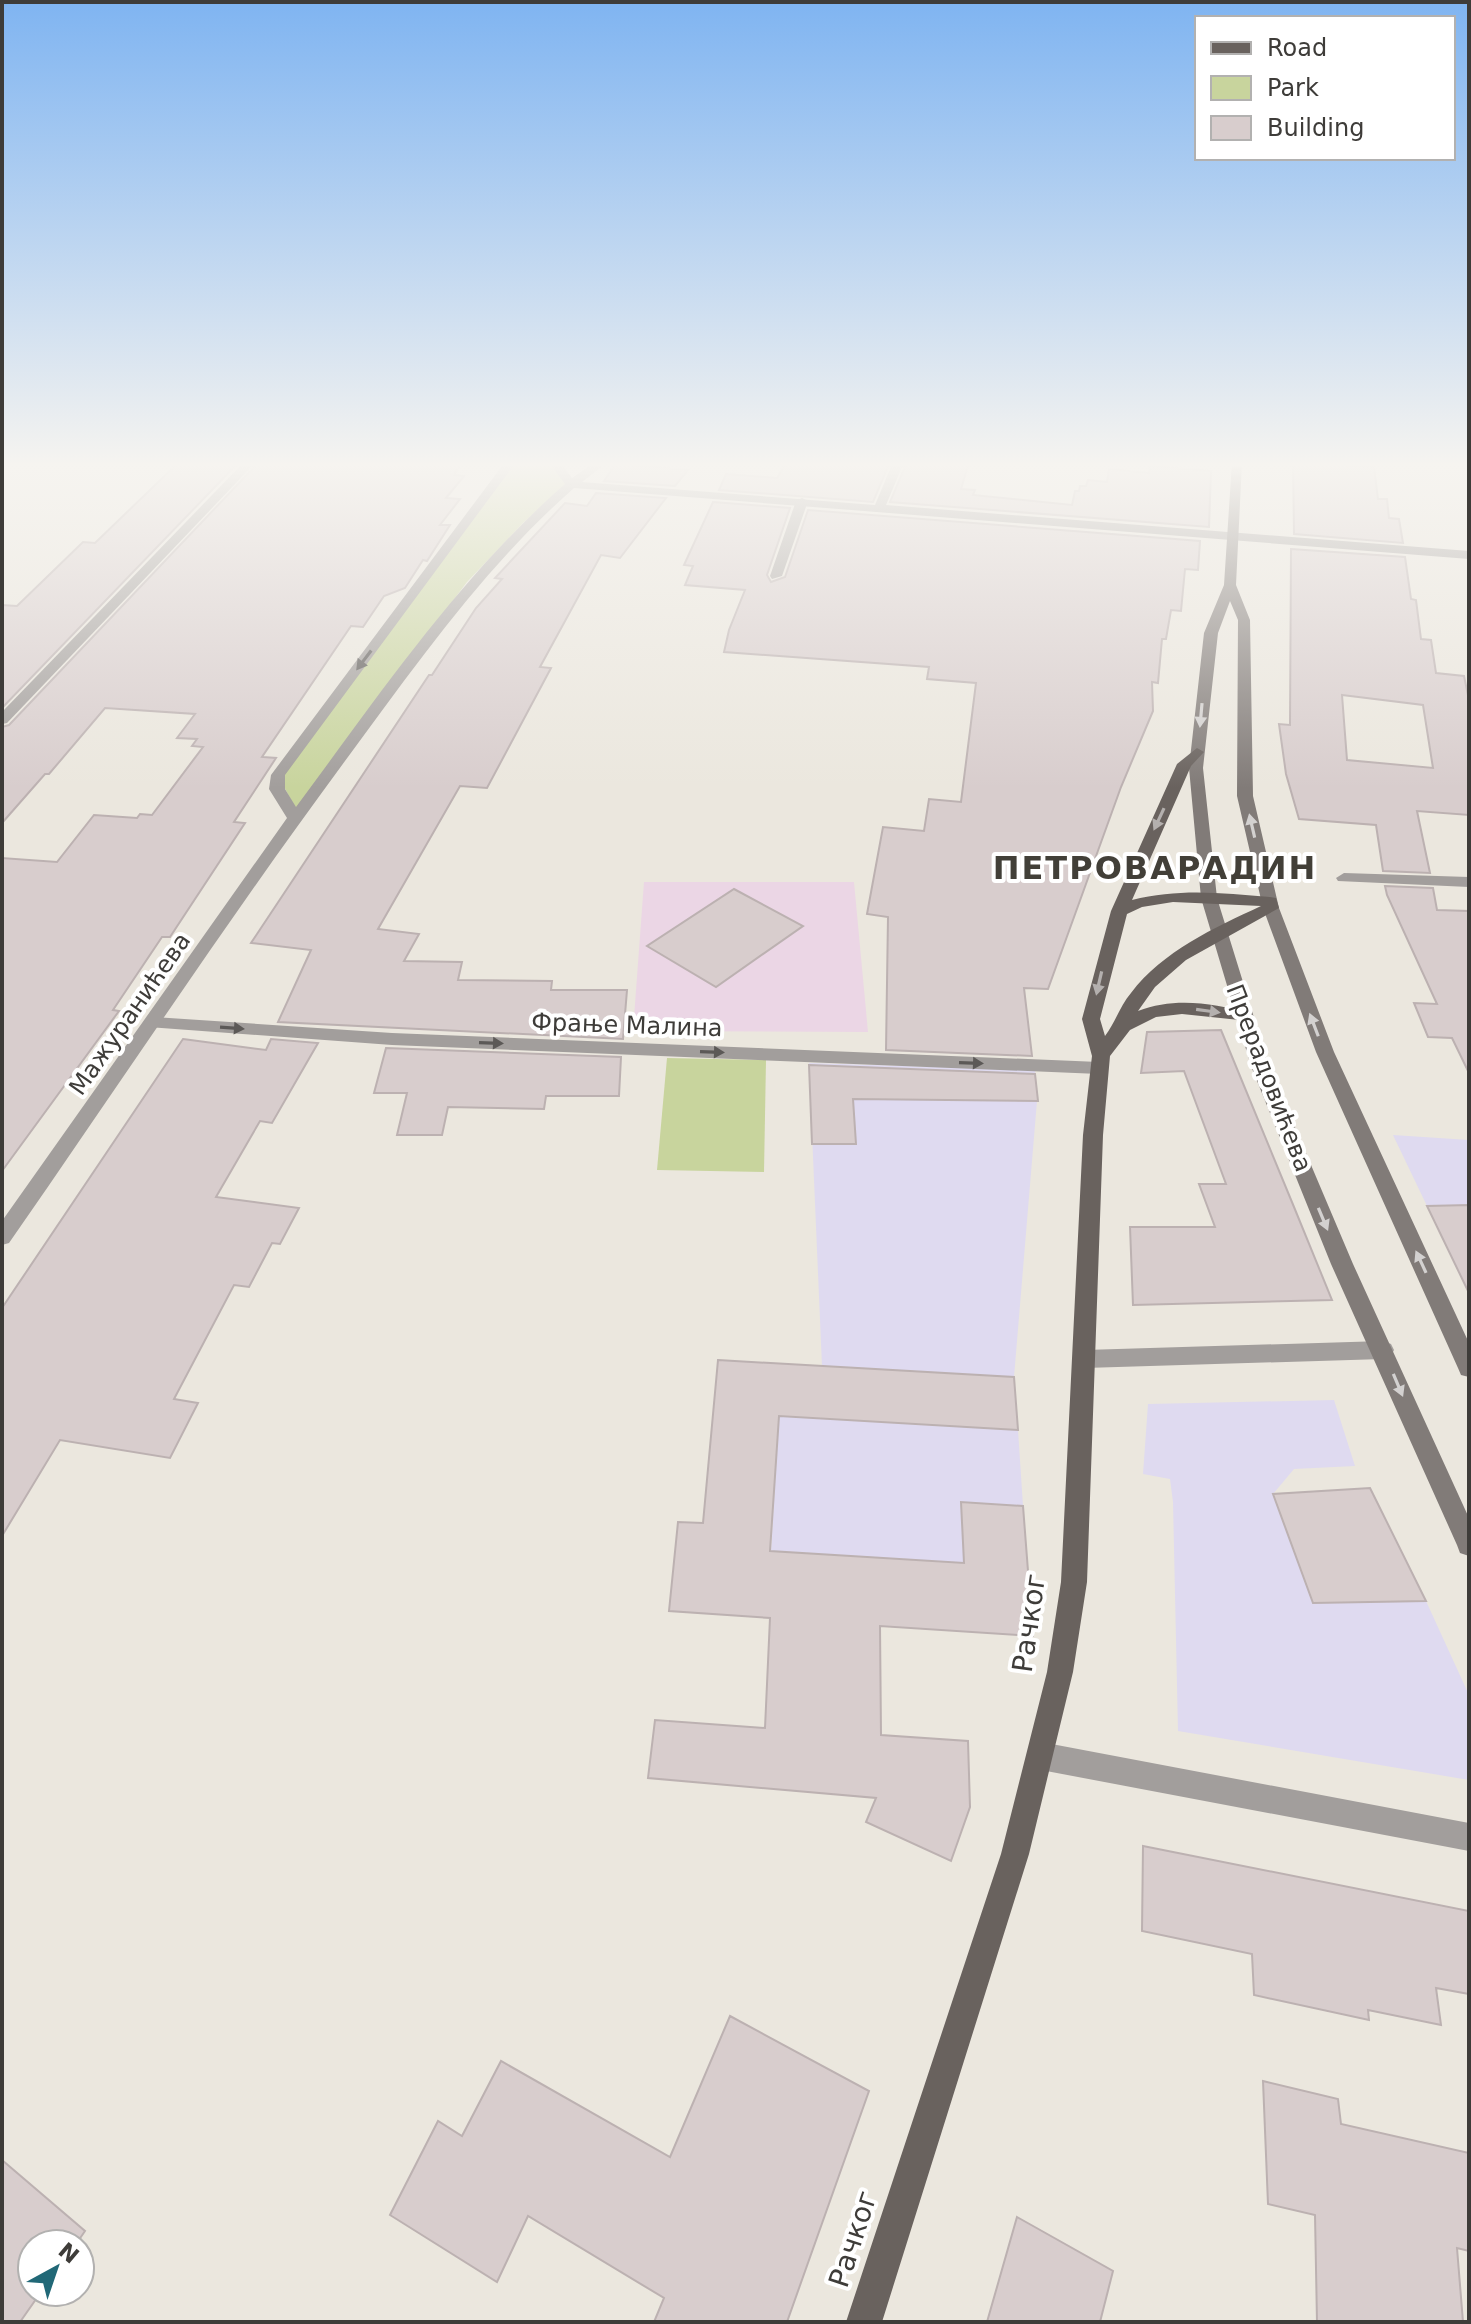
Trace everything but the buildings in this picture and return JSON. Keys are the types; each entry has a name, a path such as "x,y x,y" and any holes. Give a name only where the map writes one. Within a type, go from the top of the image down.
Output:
{"main road":[{"name":"Прерадовићева","path":"1231,570 1230,585 1211,633 1197,752 1198,810 1209,898 1243,1017 1342,1264 1469,1545"},
{"name":"Прерадовићева","path":"1230,585 1244,620 1245,796 1270,905 1325,1052 1469,1368"},
{"name":"Рачког","path":"864,2322 1015,1854 1060,1672 1074,1582 1093,1135 1100,1062 1091,1019 1119,911 1184,764 1197,752"},
{"path":"1119,911 1137,901 1155,898 1209,898 1270,905"},
{"path":"1100,1062 1135,999 1151,982 1218,931 1270,905"},
{"path":"1122,1027 1149,1012 1165,1009 1204,1009 1243,1017"}],"street":[{"path":"2,720 146,570"},
{"path":"295,818 277,789 278,775 430,570"},
{"name":"Мажуранићева","path":"2,1237 295,818 483,570"},
{"path":"776,576 778,570"},
{"path":"1344,878 1469,882"},
{"name":"Фрање Малина","path":"154,1023 392,1039 1100,1062"},
{"path":"1085,1359 1383,1350"},
{"path":"1041,1756 1135,1770 1340,1815 1469,1837"}],"shaded area":[{"path":"644,882 854,882 868,1032 633,1031"},
{"path":"809,1063 1035,1070 1037,1101 1014,1377 822,1366"},
{"path":"1393,1135 1469,1140 1469,1293 1427,1206"},
{"path":"1334,1400 1355,1466 1294,1469 1273,1494 1313,1603 1426,1601 1469,1695 1469,1780 1178,1731 1173,1502 1170,1479 1143,1474 1148,1404"},
{"path":"779,1416 1018,1430 1023,1506 962,1502 964,1563 771,1551"}],"green space":[{"path":"435,570 478,570 296,809 282,783 284,774"},
{"path":"667,1058 766,1060 764,1172 657,1170"}],"district":[{"name":"ПЕТРОВАРАДИН","path":"1155,868"}]}
